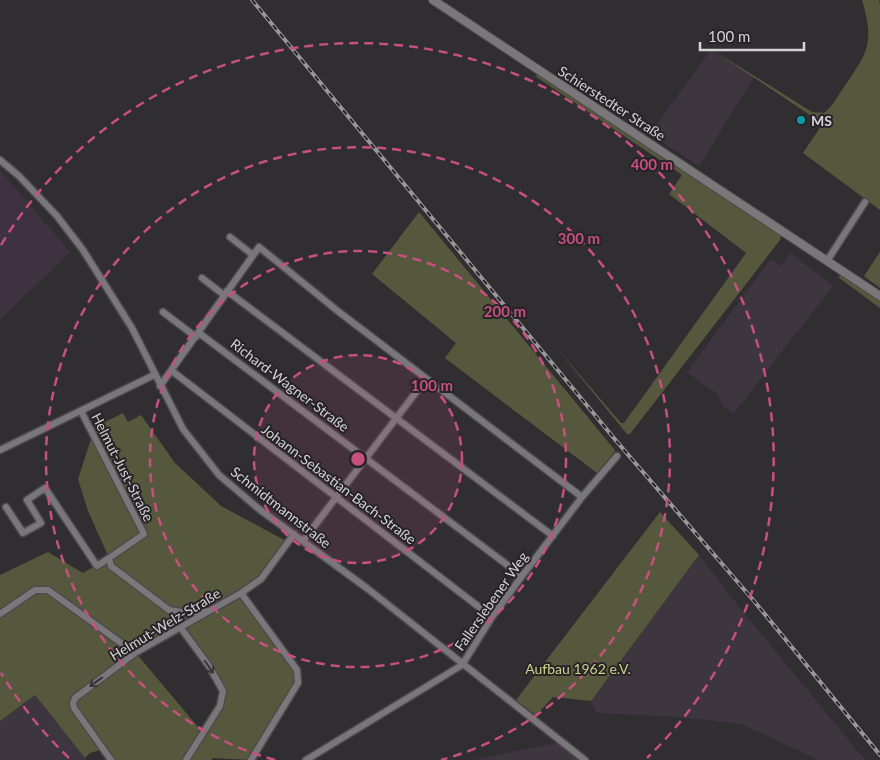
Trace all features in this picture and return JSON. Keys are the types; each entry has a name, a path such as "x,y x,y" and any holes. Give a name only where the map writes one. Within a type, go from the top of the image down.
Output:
{"street":[{"name":"Schierstedter Straße","path":"433,0 880,296"},
{"name":"Schmidtmannstraße","path":"0,160 57,216 83,250 132,328 154,375 183,429 219,475 259,509 294,534 585,760"},
{"path":"827,262 865,202"},
{"path":"230,237 253,255"},
{"path":"160,386 259,247 426,379 582,497"},
{"path":"202,278 226,293 553,536"},
{"name":"Richard-Wagner-Straße","path":"163,312 366,458 522,576"},
{"name":"Johann-Sebastian-Bach-Straße","path":"172,371 492,617"},
{"name":"Helmut-Just-Straße","path":"0,450 154,375"},
{"path":"303,541 426,379"},
{"name":"Helmut-Just-Straße","path":"81,411 144,534 109,558"},
{"name":"Fallerslebener Weg","path":"306,760 462,664 492,617 522,576 582,497 617,456"},
{"path":"6,507 22,533 41,523 27,500 45,488 97,566 109,558 111,566 169,610 187,613 210,611"},
{"name":"Helmut-Welz-Straße","path":"111,760 74,708 75,698 135,653 241,593 261,579 294,534"},
{"path":"0,614 35,590 48,590 135,653"},
{"path":"241,593 297,670 298,683 251,760"},
{"path":"180,628 209,666 223,692 220,706 186,760"}],"shaded area":[{"path":"711,50 754,77 699,166 650,134"},
{"path":"0,170 70,252 0,320"},
{"path":"791,253 833,286 734,413 724,407 717,394 687,372 771,259 781,266"},
{"path":"699,555 743,612 865,760 819,760 741,724 679,717 597,713 591,701"},
{"path":"35,695 87,760 0,760 0,721"},
{"path":"561,742 588,760 473,760"}],"green space":[{"path":"862,0 879,0 880,4 880,210 803,153 821,126 819,121 708,47 812,112 824,113 836,100 864,54 867,45 868,26"},
{"path":"539,74 781,236 780,240 630,434 627,434 554,345 621,423 624,423 746,253 669,194 682,175 535,76"},
{"path":"419,212 614,449 615,451 597,473 445,358 456,343 372,274"},
{"path":"880,252 880,288 864,276"},
{"path":"841,275 880,299 880,308 838,277"},
{"path":"123,413 128,422 141,415 175,463 221,506 288,542 261,579 241,593 297,670 298,683 251,760 213,758 211,760 111,760 104,749 90,753 85,758 35,695 0,721 0,575 48,552 83,573 109,558 88,511 78,479 95,427","holes":["181,628 209,666 223,699 203,733 136,653"]},
{"name":"Aufbau 1962 e.V.","path":"660,512 699,555 591,701 553,697 536,715 516,700"}],"railway":[{"path":"252,0 618,443 754,601 880,755"}],"place":[{"name":"MS","path":"801,120"}]}
